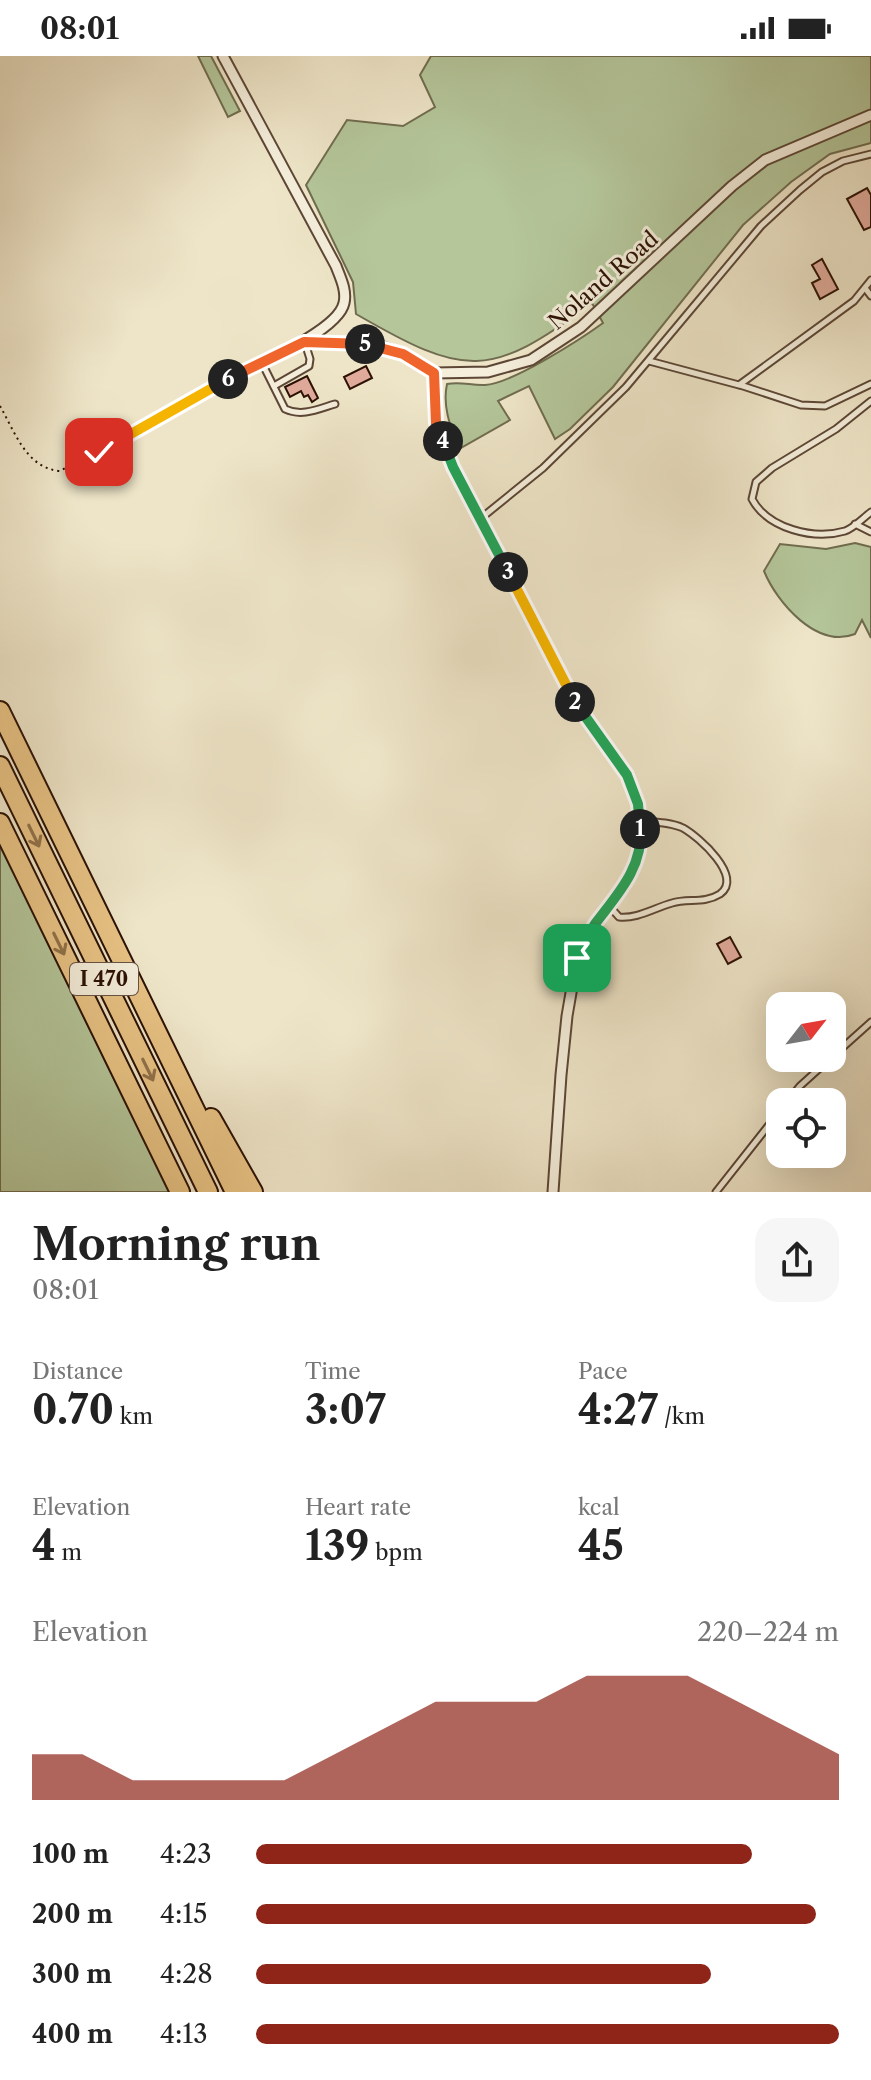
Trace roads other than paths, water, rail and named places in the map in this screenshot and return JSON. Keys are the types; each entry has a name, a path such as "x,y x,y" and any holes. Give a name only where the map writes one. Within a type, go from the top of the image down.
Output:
{"highway":[{"name":"I 470","path":"0,711 235,1192"},
{"name":"I 470","path":"0,766 208,1192"},
{"path":"0,823 180,1192"},
{"path":"129,977 253,1192"}],"street":[{"path":"223,56 345,291 341,312 304,342 234,376"},
{"name":"Noland Road","path":"434,373 488,372 509,368 556,346 581,327 732,186 765,160 871,115"},
{"path":"304,342 378,345 403,354 434,373 436,423 453,467 576,704 627,775 638,804 641,839 637,858 624,887 593,926 577,958 562,1061 553,1192"}],"lane":[{"path":"480,519 543,468 626,387 761,226 822,172 843,161 871,154"},
{"path":"739,385 854,301 871,280"},
{"path":"865,288 871,296"},
{"path":"274,386 309,366 310,359 304,342"},
{"path":"648,360 801,405 825,406 871,384"},
{"path":"262,362 285,409 290,412 307,412 335,404"},
{"path":"871,401 836,429 756,482 752,499 759,511 780,525 813,534 847,530 871,512"},
{"path":"855,524 871,532"},
{"path":"610,906 619,917 631,918 681,900 704,901 722,893 728,883 726,873 709,849 682,828 664,822 639,821"},
{"path":"846,1044 871,1022"},
{"path":"798,1088 816,1072"},
{"path":"716,1192 766,1129"}]}
